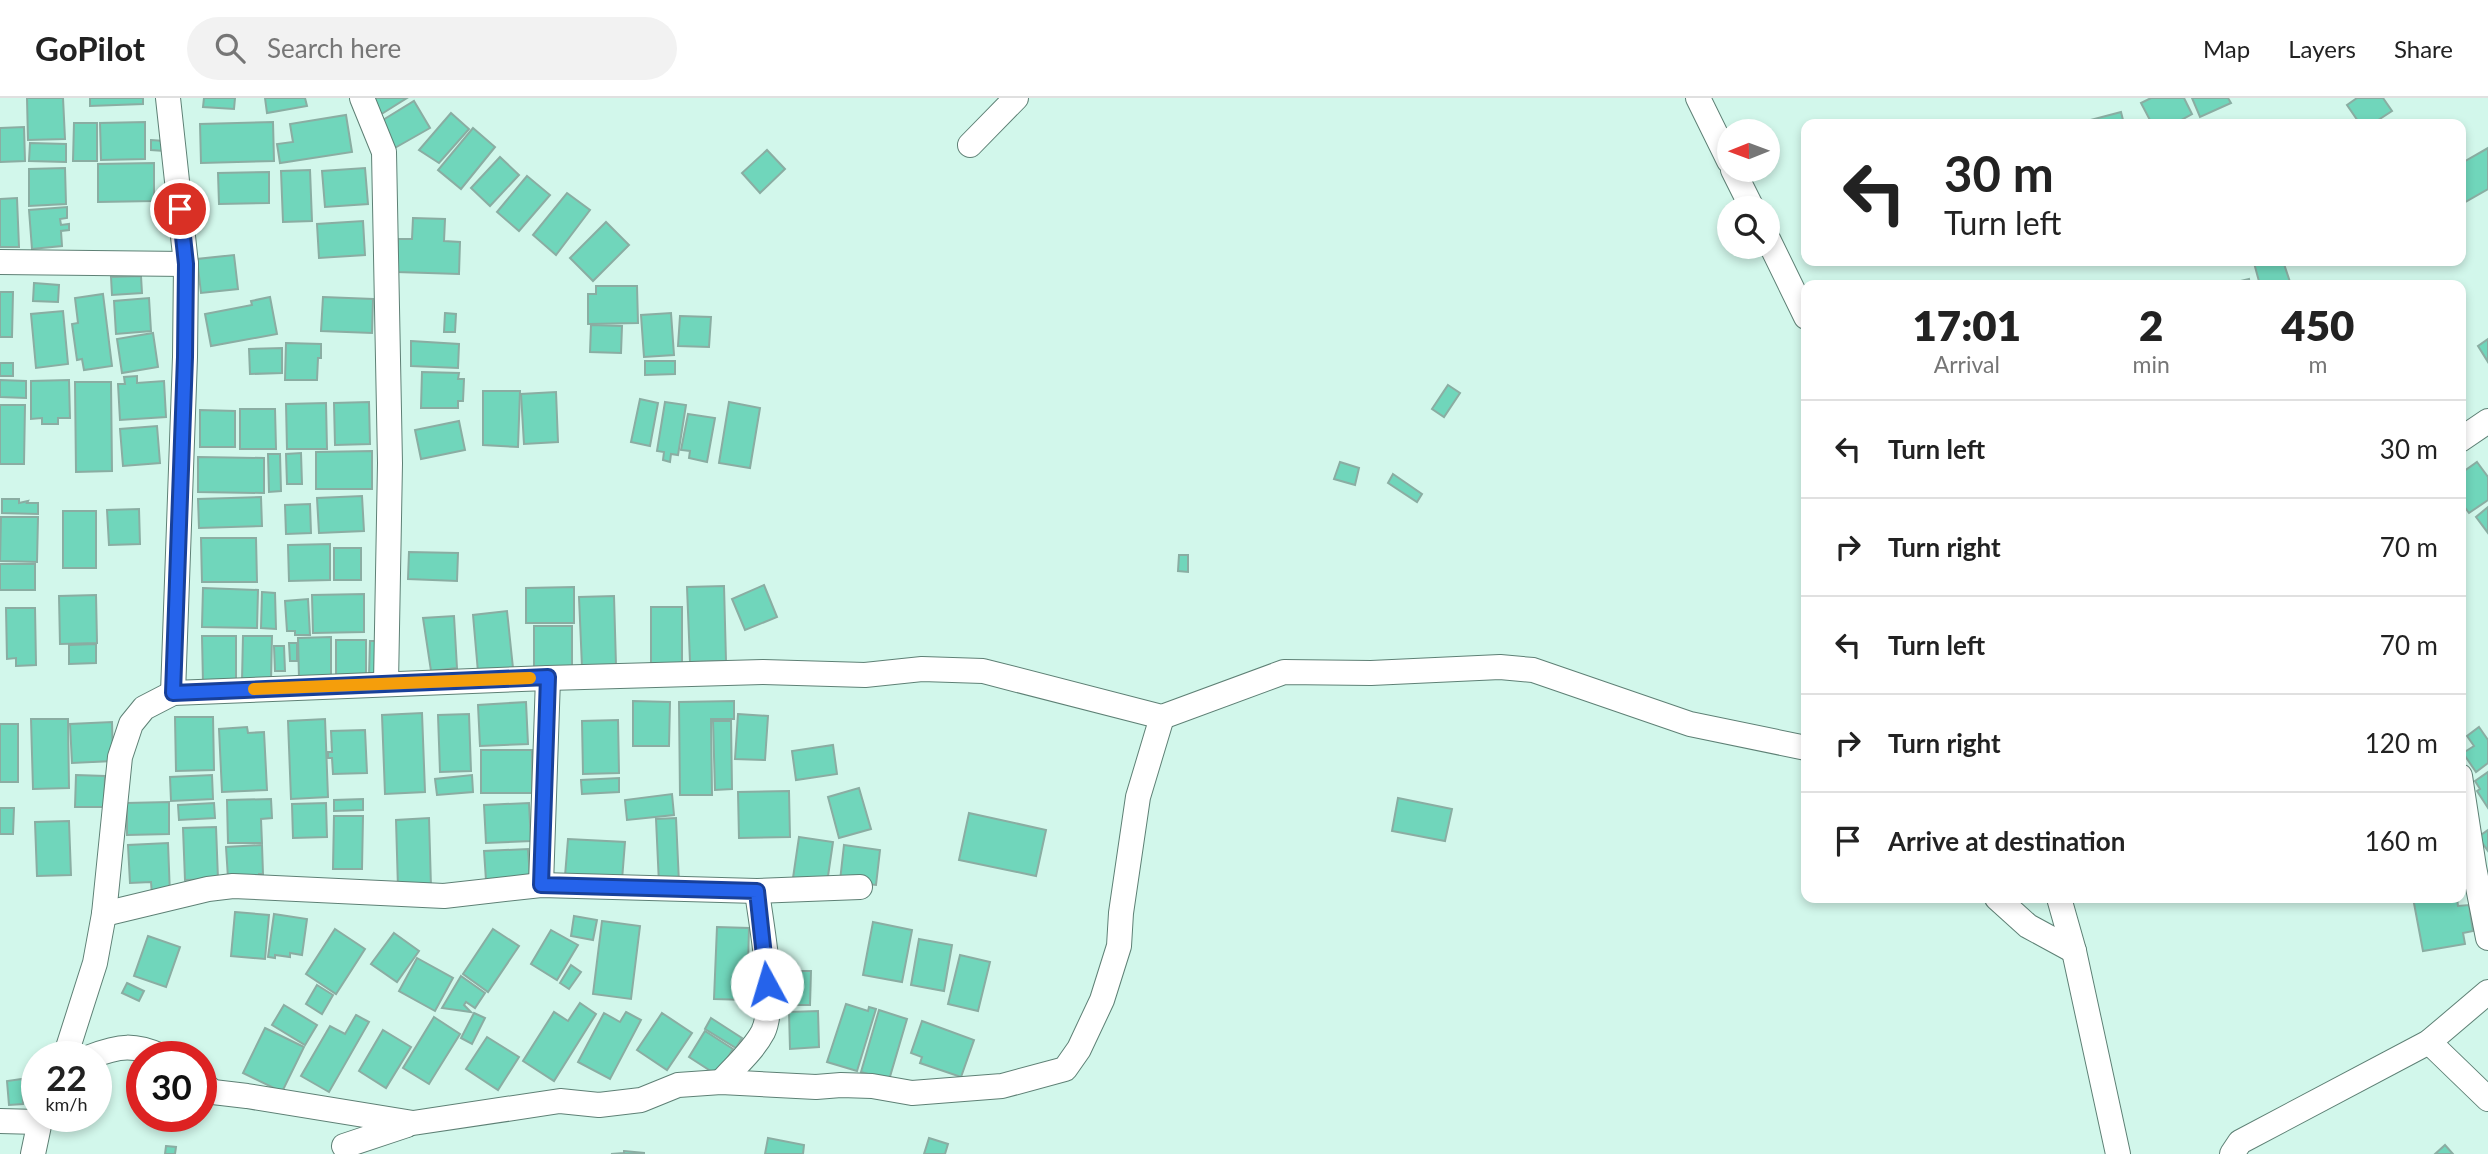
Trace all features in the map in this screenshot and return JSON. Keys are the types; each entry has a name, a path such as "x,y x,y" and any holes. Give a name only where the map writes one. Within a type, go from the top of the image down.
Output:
{"street":[{"path":"168,98 186,264 173,693"},
{"path":"362,98 384,152 390,463 386,684"},
{"path":"970,145 1016,98"},
{"path":"1698,98 1717,137"},
{"path":"1778,259 1801,307"},
{"path":"0,262 186,264"},
{"path":"2466,436 2488,421"},
{"path":"70,1041 95,963 104,914 120,757 131,724 144,708 173,693 548,677 763,672 865,675 922,669 983,671 1162,717 1284,672 1371,673 1500,667 1533,670 1689,724 1801,747"},
{"path":"541,885 548,677"},
{"path":"344,1113 342,1150 413,1123 560,1101 599,1105 641,1100 678,1085 720,1082 816,1087 841,1084 912,1093 1002,1086 1065,1069 1079,1049 1102,1000 1119,946 1121,912 1138,797 1162,717"},
{"path":"2466,815 2488,938"},
{"path":"104,914 208,888 233,886 444,895 541,885 757,891 860,887"},
{"path":"720,1082 751,1049 763,1030 770,1007 757,891"},
{"path":"2003,903 2028,926 2074,951"},
{"path":"2060,903 2074,951 2118,1154"},
{"path":"2232,1154 2241,1142 2428,1042 2488,992"},
{"path":"2428,1042 2488,1099"},
{"path":"217,1093 413,1123"},
{"path":"0,1121 21,1120"},
{"path":"33,1154 37,1132"}],"building":[{"path":"27,98 63,98 65,139 28,140"},
{"path":"90,98 143,98 143,104 90,106"},
{"path":"204,98 235,98 234,109 203,107"},
{"path":"265,98 305,98 307,106 267,113"},
{"path":"369,98 407,98 380,115"},
{"path":"2151,98 2184,98 2192,114 2183,119 2149,119 2141,103"},
{"path":"2192,98 2228,98 2231,103 2200,117"},
{"path":"2357,98 2383,98 2392,111 2380,119 2357,119 2347,105"},
{"path":"414,101 430,128 393,149 378,123"},
{"path":"2121,112 2123,119 2094,119"},
{"path":"451,113 469,129 439,163 419,150"},
{"path":"346,115 352,152 280,163 277,144 293,142 290,124"},
{"path":"145,122 145,159 101,160 100,123"},
{"path":"273,122 274,161 201,163 200,124"},
{"path":"74,123 97,123 97,161 73,161"},
{"path":"24,127 25,161 0,162 0,128"},
{"path":"473,128 495,147 461,189 438,170"},
{"path":"151,140 164,141 164,151 151,150"},
{"path":"30,143 66,144 66,162 29,161"},
{"path":"2488,148 2488,189 2466,202 2466,161"},
{"path":"767,150 785,169 760,193 742,173"},
{"path":"500,157 519,175 490,206 471,188"},
{"path":"154,163 154,201 98,202 98,164"},
{"path":"65,168 66,204 29,206 29,169"},
{"path":"365,168 368,204 325,207 322,171"},
{"path":"310,170 312,221 283,222 281,171"},
{"path":"269,172 269,203 219,204 218,173"},
{"path":"527,176 550,195 519,231 497,212"},
{"path":"567,193 590,210 556,255 533,235"},
{"path":"17,198 19,247 0,247 0,199"},
{"path":"67,207 67,218 60,219 61,225 69,224 69,230 61,231 62,246 32,249 29,210"},
{"path":"413,218 445,219 444,241 460,242 459,274 397,272 398,239 412,239"},
{"path":"363,221 365,255 319,258 317,224"},
{"path":"606,222 629,245 593,281 570,258"},
{"path":"234,255 238,289 201,293 197,259"},
{"path":"2255,266 2285,266 2289,280 2259,280"},
{"path":"141,276 142,293 112,295 111,277"},
{"path":"34,283 59,285 58,302 33,301"},
{"path":"596,286 637,286 638,323 588,324 588,294 596,294"},
{"path":"0,292 13,292 12,337 0,337"},
{"path":"103,294 112,366 84,370 82,359 77,360 72,324 78,323 75,298"},
{"path":"270,297 277,334 211,346 205,314 252,305 251,301"},
{"path":"323,297 373,299 372,333 321,331"},
{"path":"149,298 151,331 116,334 114,301"},
{"path":"63,311 68,364 36,368 31,314"},
{"path":"445,313 456,314 455,332 444,332"},
{"path":"671,313 674,355 644,357 641,315"},
{"path":"680,316 711,317 709,347 678,346"},
{"path":"591,325 622,326 621,353 590,352"},
{"path":"153,333 158,367 122,373 117,339"},
{"path":"2488,339 2488,362 2478,346"},
{"path":"411,341 459,344 458,368 411,366"},
{"path":"286,343 321,344 317,380 285,380"},
{"path":"282,348 282,373 250,374 249,349"},
{"path":"645,361 675,361 675,374 645,375"},
{"path":"0,363 13,363 13,376 0,376"},
{"path":"422,372 459,373 458,379 464,379 463,401 458,401 458,408 421,408"},
{"path":"137,376 137,383 164,381 166,417 120,420 118,384 125,384 124,377"},
{"path":"0,380 26,381 26,398 0,397"},
{"path":"69,380 70,418 58,418 58,424 42,424 42,418 31,419 31,381"},
{"path":"75,382 111,382 112,471 76,472"},
{"path":"1448,385 1460,393 1444,417 1432,409"},
{"path":"483,391 520,391 518,447 483,445"},
{"path":"556,392 558,442 524,444 521,394"},
{"path":"640,399 658,403 650,446 631,442"},
{"path":"369,402 370,444 335,445 334,403"},
{"path":"665,402 686,405 678,455 671,454 670,462 663,460 664,452 657,451"},
{"path":"729,402 760,408 750,468 719,463"},
{"path":"326,403 327,449 287,449 286,404"},
{"path":"0,405 25,405 24,464 0,464"},
{"path":"240,409 275,409 276,449 240,449"},
{"path":"200,410 235,411 235,447 200,447"},
{"path":"688,414 715,418 707,462 689,458 690,451 681,450"},
{"path":"459,421 465,450 421,459 415,430"},
{"path":"157,426 160,463 123,466 120,429"},
{"path":"372,451 372,489 316,489 316,452"},
{"path":"301,453 302,484 287,484 286,454"},
{"path":"268,454 280,454 281,491 269,492"},
{"path":"198,457 264,458 264,493 198,492"},
{"path":"1340,462 1359,468 1355,485 1334,479"},
{"path":"2477,462 2488,477 2488,500 2469,513 2466,509 2466,470"},
{"path":"1393,474 1422,494 1417,502 1388,483"},
{"path":"362,496 364,531 319,533 317,498"},
{"path":"261,497 262,526 199,528 198,499"},
{"path":"2,499 38,503 38,514 2,513"},
{"path":"310,504 311,533 286,534 285,505"},
{"path":"2488,507 2488,533 2476,517"},
{"path":"139,509 140,544 109,545 107,510"},
{"path":"63,511 96,511 96,568 63,568"},
{"path":"1,517 38,517 37,562 0,561"},
{"path":"201,538 256,538 257,582 202,582"},
{"path":"330,544 330,580 289,581 288,545"},
{"path":"334,548 361,548 361,580 334,580"},
{"path":"409,552 458,553 457,581 408,579"},
{"path":"1179,555 1188,555 1188,572 1178,571"},
{"path":"0,564 35,564 35,590 0,590"},
{"path":"764,585 777,617 745,630 732,599"},
{"path":"724,586 726,661 690,662 687,587"},
{"path":"574,587 574,623 526,623 526,588"},
{"path":"203,588 258,590 257,628 202,627"},
{"path":"262,592 275,593 276,629 261,628"},
{"path":"364,594 364,632 313,633 312,595"},
{"path":"96,595 97,643 60,644 59,596"},
{"path":"614,596 616,666 582,667 579,597"},
{"path":"308,599 310,635 295,635 295,631 287,631 285,601"},
{"path":"651,607 682,607 682,663 651,663"},
{"path":"6,608 35,608 36,665 16,666 16,658 7,659"},
{"path":"507,611 513,668 478,672 473,615"},
{"path":"454,616 457,668 431,671 423,618"},
{"path":"534,626 572,626 572,669 534,669"},
{"path":"202,636 236,636 236,683 203,683"},
{"path":"243,636 272,636 271,681 242,681"},
{"path":"331,637 331,678 299,678 298,638"},
{"path":"336,640 366,640 366,677 336,677"},
{"path":"370,641 381,641 380,677 369,676"},
{"path":"289,643 297,643 297,661 290,661"},
{"path":"96,644 96,663 69,664 69,645"},
{"path":"274,646 284,646 285,671 275,671"},
{"path":"633,701 670,702 669,746 633,746"},
{"path":"734,701 734,719 711,719 712,795 680,795 679,702"},
{"path":"526,702 528,744 480,746 478,705"},
{"path":"422,713 425,792 385,794 382,715"},
{"path":"469,714 471,771 440,772 438,715"},
{"path":"738,714 768,716 765,760 735,759"},
{"path":"175,717 213,717 214,770 176,771"},
{"path":"31,719 68,719 69,788 33,789"},
{"path":"325,719 328,797 291,799 288,721"},
{"path":"618,720 619,773 583,774 582,721"},
{"path":"713,721 731,721 732,789 715,790"},
{"path":"112,722 113,761 72,763 70,724"},
{"path":"0,724 18,724 18,782 0,782"},
{"path":"247,727 248,733 264,732 267,790 222,792 219,729"},
{"path":"2479,727 2488,740 2488,763 2476,772 2466,757 2466,751 2474,746 2467,736"},
{"path":"365,730 367,773 333,774 332,758 328,758 328,752 332,752 331,731"},
{"path":"833,745 837,774 796,780 792,751"},
{"path":"481,750 532,750 532,793 481,793"},
{"path":"2488,772 2488,808 2477,791 2480,789 2475,781"},
{"path":"76,775 105,776 104,807 75,807"},
{"path":"212,775 213,799 171,801 170,777"},
{"path":"472,775 473,792 437,795 435,779"},
{"path":"619,778 619,792 582,794 581,780"},
{"path":"859,788 871,829 839,838 828,797"},
{"path":"789,791 790,837 739,838 738,792"},
{"path":"672,794 674,815 627,820 625,800"},
{"path":"1398,798 1452,809 1445,841 1392,831"},
{"path":"271,799 272,818 261,819 262,843 228,843 227,800"},
{"path":"363,799 363,810 334,811 334,800"},
{"path":"169,802 169,834 127,835 127,803"},
{"path":"214,803 215,818 179,820 178,805"},
{"path":"326,803 327,837 293,838 292,804"},
{"path":"529,803 531,841 486,843 484,805"},
{"path":"0,808 14,808 13,834 0,834"},
{"path":"969,813 1046,830 1036,876 959,860"},
{"path":"334,816 363,816 362,869 333,869"},
{"path":"429,818 431,887 398,888 396,820"},
{"path":"676,818 679,883 659,884 656,819"},
{"path":"69,821 71,875 37,876 35,822"},
{"path":"216,827 218,879 185,880 183,828"},
{"path":"2488,830 2488,851 2478,837"},
{"path":"799,837 833,842 827,883 793,878"},
{"path":"568,839 625,842 622,880 565,876"},
{"path":"168,843 170,895 152,895 151,882 130,883 128,845"},
{"path":"262,845 263,874 259,874 259,878 228,878 226,847"},
{"path":"844,845 880,850 876,885 840,881"},
{"path":"528,849 530,878 486,880 484,851"},
{"path":"2414,903 2469,905 2473,931 2463,933 2465,944 2423,951"},
{"path":"235,912 269,915 265,959 231,956"},
{"path":"274,914 307,919 302,955 290,953 290,957 268,957"},
{"path":"574,916 597,920 593,940 571,936"},
{"path":"602,921 640,926 631,999 593,994"},
{"path":"873,922 912,930 902,982 863,975"},
{"path":"717,927 749,928 747,1000 714,999"},
{"path":"335,929 365,949 336,994 306,974"},
{"path":"493,929 519,946 488,992 463,974"},
{"path":"551,930 578,945 557,980 531,964"},
{"path":"394,933 419,951 397,982 371,964"},
{"path":"148,936 180,947 166,987 134,976"},
{"path":"919,939 952,945 944,991 911,985"},
{"path":"960,955 990,962 978,1011 948,1004"},
{"path":"417,958 453,978 435,1011 399,991"},
{"path":"571,965 581,972 569,989 560,983"},
{"path":"772,971 811,971 810,1005 771,1005"},
{"path":"461,976 485,993 475,1008 466,1002 464,1005 471,1012 442,1008"},
{"path":"127,983 144,991 139,1001 122,993"},
{"path":"317,985 333,995 322,1014 306,1004"},
{"path":"580,1003 596,1014 554,1081 523,1061 554,1012 568,1021"},
{"path":"846,1004 868,1011 869,1007 876,1009 857,1071 827,1062"},
{"path":"284,1005 317,1025 305,1045 272,1025"},
{"path":"879,1010 907,1019 889,1080 861,1072"},
{"path":"818,1011 819,1047 790,1049 789,1012"},
{"path":"626,1012 641,1020 610,1079 578,1062 604,1013 620,1022"},
{"path":"474,1013 485,1018 472,1044 461,1038"},
{"path":"662,1013 692,1033 667,1070 637,1050"},
{"path":"356,1015 369,1022 329,1092 301,1076 330,1026 345,1034"},
{"path":"434,1017 460,1034 429,1084 403,1068"},
{"path":"711,1018 742,1038 736,1048 705,1029"},
{"path":"922,1021 974,1040 961,1077 920,1063 922,1057 911,1053"},
{"path":"265,1028 304,1047 282,1092 243,1073"},
{"path":"383,1030 411,1047 386,1088 359,1071"},
{"path":"705,1031 733,1049 717,1075 689,1057"},
{"path":"487,1037 519,1057 498,1090 466,1069"},
{"path":"21,1079 21,1104 9,1105 7,1081"},
{"path":"768,1138 804,1145 803,1154 765,1154"},
{"path":"929,1138 948,1144 945,1154 924,1154"},
{"path":"2445,1145 2453,1154 2435,1154"},
{"path":"166,1146 176,1147 175,1154 165,1154"},
{"path":"624,1151 644,1153 644,1154 611,1154"}],"slow traffic":[{"path":"254,689 530,678"}],"route":[{"path":"180,209 186,264 185,357 173,693 548,677 541,885 757,891 767,984"}]}
